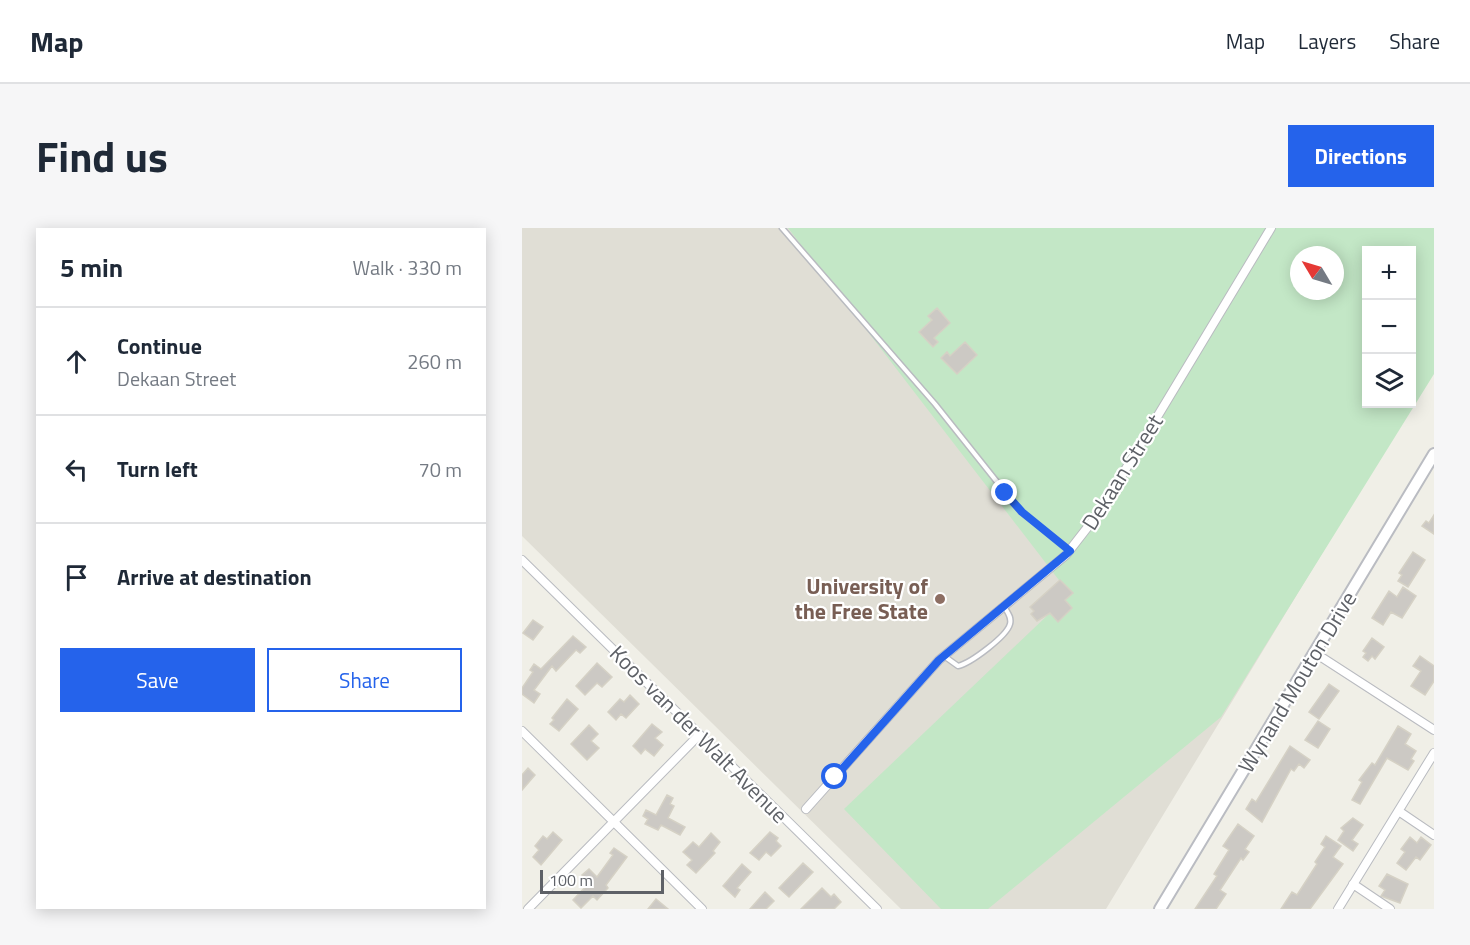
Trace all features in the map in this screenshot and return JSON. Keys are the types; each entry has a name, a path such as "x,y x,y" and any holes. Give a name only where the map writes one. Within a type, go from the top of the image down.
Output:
{"street":[{"name":"Dekaan Street","path":"806,809 944,656 1070,551 1101,510 1271,228"},
{"name":"Wynand Mouton Drive","path":"1160,909 1434,454"},
{"name":"Koos van der Walt Avenue","path":"522,560 877,909"},
{"path":"1315,653 1434,730"},
{"path":"528,909 699,735"},
{"path":"524,737 615,822 700,908"},
{"path":"1338,909 1400,812 1434,753"},
{"path":"1400,812 1434,835"},
{"path":"1353,884 1390,909"}],"lane":[{"path":"782,228 934,404 1016,505 1070,551"},
{"path":"944,656 958,666 986,650 1009,627 1010,616 1004,605"}],"shaded area":[{"name":"University of the Free State","path":"522,228 1434,228 1434,369 1416,399 1416,246 1362,246 1362,408 1410,408 1106,909 901,909 522,536"}],"green space":[{"path":"788,228 1434,228 1434,374 1416,403 1416,246 1362,246 1362,408 1413,408 1221,717 988,909 941,909 844,809 1052,611 1065,588"}],"building":[{"path":"937,308 950,323 934,338 938,342 933,347 919,332 932,320 928,316"},
{"path":"965,342 977,355 957,374 941,358 947,352 950,356"},
{"path":"1434,515 1434,534 1422,526 1426,521 1429,523"},
{"path":"1413,552 1425,560 1408,587 1398,581 1402,575 1399,573"},
{"path":"1060,580 1073,593 1065,600 1072,608 1058,622 1050,613 1037,621 1031,614 1034,611 1030,607"},
{"path":"1403,587 1416,596 1402,618 1391,612 1383,625 1372,618 1389,591 1397,597"},
{"path":"533,620 543,627 533,640 523,633"},
{"path":"573,636 586,647 580,653 576,650 556,671 552,666 534,690 540,694 534,703 522,694 522,688 533,672 530,670 534,664 541,669"},
{"path":"1372,638 1384,647 1375,659 1372,656 1368,661 1363,657 1366,653 1363,651"},
{"path":"1420,656 1434,666 1434,681 1425,695 1411,686 1421,671 1413,666"},
{"path":"597,663 612,677 602,687 597,683 585,695 576,686"},
{"path":"1329,684 1339,691 1319,719 1309,712"},
{"path":"630,695 639,704 626,718 621,714 616,720 608,712 620,699 624,702"},
{"path":"567,699 578,709 559,731 550,724"},
{"path":"1318,721 1330,729 1318,748 1305,740"},
{"path":"652,724 662,732 655,738 663,745 654,756 645,749 641,754 633,746"},
{"path":"589,725 598,734 591,741 599,748 587,760 571,744"},
{"path":"1398,726 1411,734 1405,744 1416,751 1411,759 1414,761 1408,770 1387,758 1360,804 1352,800 1362,782 1359,780 1372,763 1375,765"},
{"path":"1290,746 1310,760 1304,768 1299,764 1294,771 1291,769 1262,822 1246,809 1252,799 1256,802"},
{"path":"528,768 535,775 522,790 522,775"},
{"path":"667,795 673,798 670,804 674,806 668,818 685,827 680,835 661,825 658,830 645,824 648,819 643,816 646,810 656,815"},
{"path":"1353,818 1363,825 1352,840 1358,844 1353,851 1338,840 1344,831 1341,828"},
{"path":"1238,824 1254,836 1245,849 1249,852 1243,860 1241,858 1220,890 1226,894 1216,909 1195,909 1217,876 1214,874 1229,850 1223,846"},
{"path":"553,832 562,840 541,865 533,857 539,850 535,846 543,836 547,839"},
{"path":"770,832 778,838 776,841 781,846 771,856 766,852 759,860 750,853"},
{"path":"711,833 720,842 713,851 715,853 696,873 687,865 692,860 683,852 693,842 699,847"},
{"path":"1326,836 1341,846 1333,857 1343,864 1310,909 1281,909 1292,892 1297,895 1317,864 1315,862 1325,847 1321,844"},
{"path":"1410,837 1417,843 1421,837 1431,845 1420,860 1416,857 1406,870 1397,863 1405,852 1401,849"},
{"path":"614,848 627,857 606,885 608,888 597,900 593,896 581,908 573,900 590,882 582,875 589,869 597,877 613,855 610,853"},
{"path":"803,863 813,872 789,897 779,888"},
{"path":"742,864 751,872 737,888 740,890 735,897 723,886"},
{"path":"1387,874 1408,884 1400,903 1381,896 1385,890 1379,886"},
{"path":"822,888 831,897 834,894 841,902 834,909 801,909"},
{"path":"765,892 774,901 766,909 750,909"},
{"path":"656,899 668,909 648,909"}],"place":[{"name":"University of the Free State","path":"940,599"}],"route":[{"path":"835,777 939,660 1070,551 1022,512 1005,493"}]}
